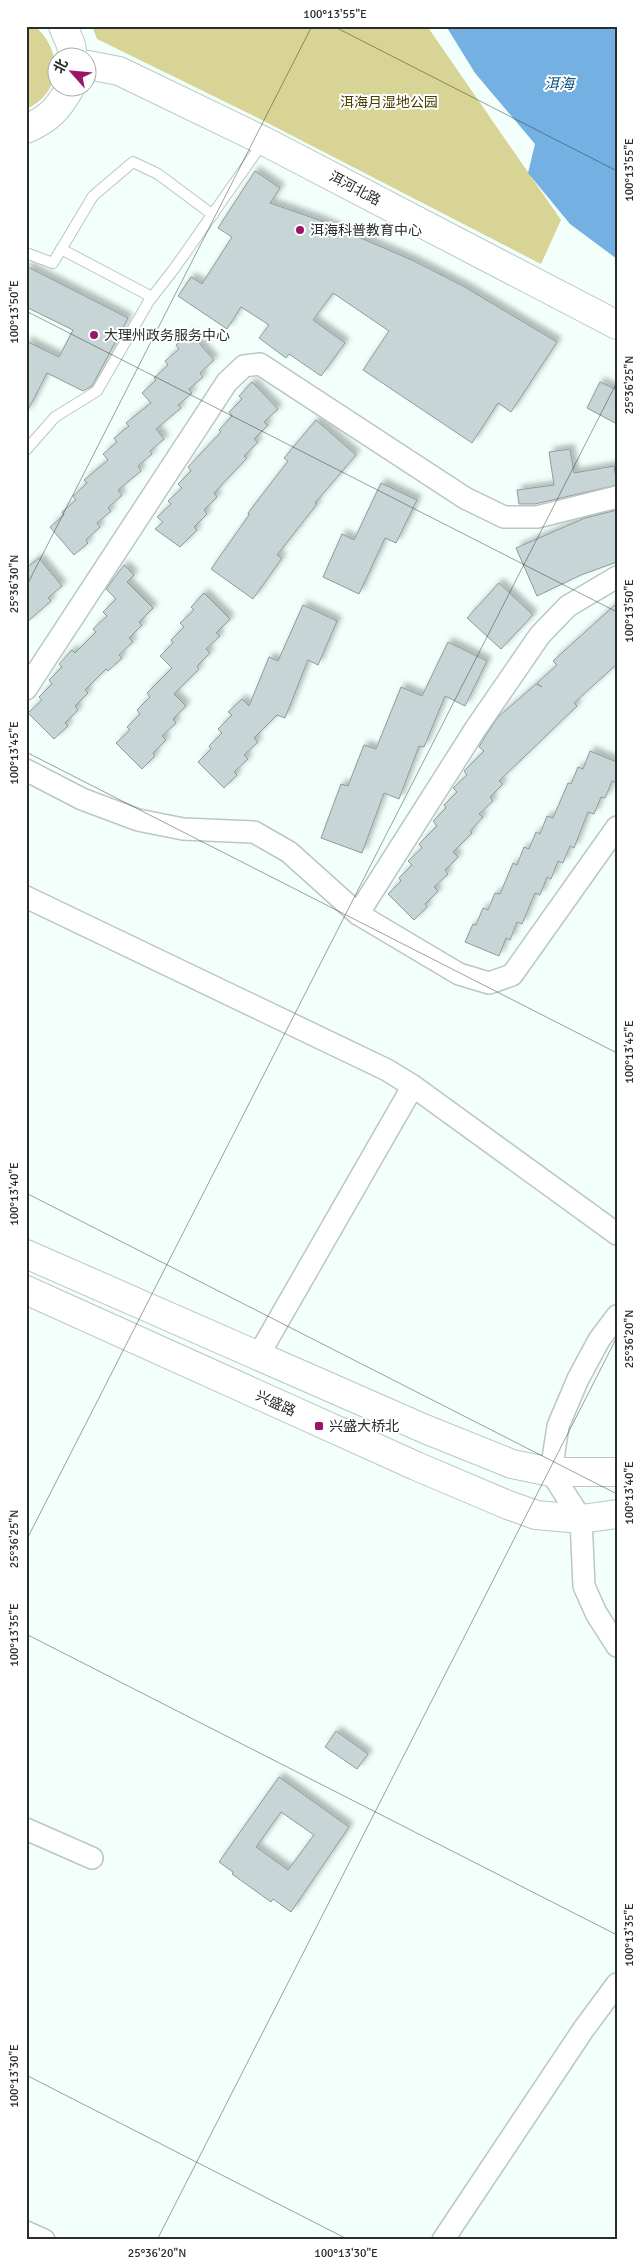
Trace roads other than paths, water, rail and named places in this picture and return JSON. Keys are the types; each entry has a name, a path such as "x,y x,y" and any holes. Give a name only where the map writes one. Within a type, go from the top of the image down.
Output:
{"street":[{"path":"62,26 71,48"},
{"name":"洱河北路","path":"98,67 120,71 264,140 617,325"},
{"path":"26,129 42,122 60,107 65,98"},
{"path":"26,689 227,382 244,366 260,364 465,498 504,517 536,517 617,497"},
{"path":"358,914 476,728 540,635 568,606 617,577"},
{"path":"26,770 82,799 138,820 183,829 254,832 289,852 358,914 460,974 490,983 512,975 617,827"},
{"path":"26,897 387,1070 617,1234"},
{"path":"258,1356 412,1086"},
{"path":"26,1254 425,1429 512,1464 551,1472 617,1472"},
{"name":"兴盛路","path":"26,1290 508,1506 536,1515 581,1519 617,1514"},
{"path":"617,1316 595,1348 578,1379 558,1426 551,1472 581,1519 584,1586 596,1614 617,1646"},
{"path":"26,1829 92,1858"},
{"path":"442,2240 583,2030 617,1984"},
{"path":"26,2232 44,2240"}],"lane":[{"path":"26,450 56,417 97,391 152,297 264,140"},
{"path":"26,252 53,264 93,196 133,162 158,174 212,215"},
{"path":"62,249 152,297"}],"water":[{"name":"洱海","path":"446,26 617,26 617,259 570,224 528,173 535,144 475,73"}],"place":[{"name":"洱海科普教育中心","path":"300,230"},
{"name":"大理州政务服务中心","path":"94,335"},
{"name":"兴盛大桥北","path":"319,1426"}],"park label":[{"name":"洱海月湿地公园","path":"389,102"}]}
